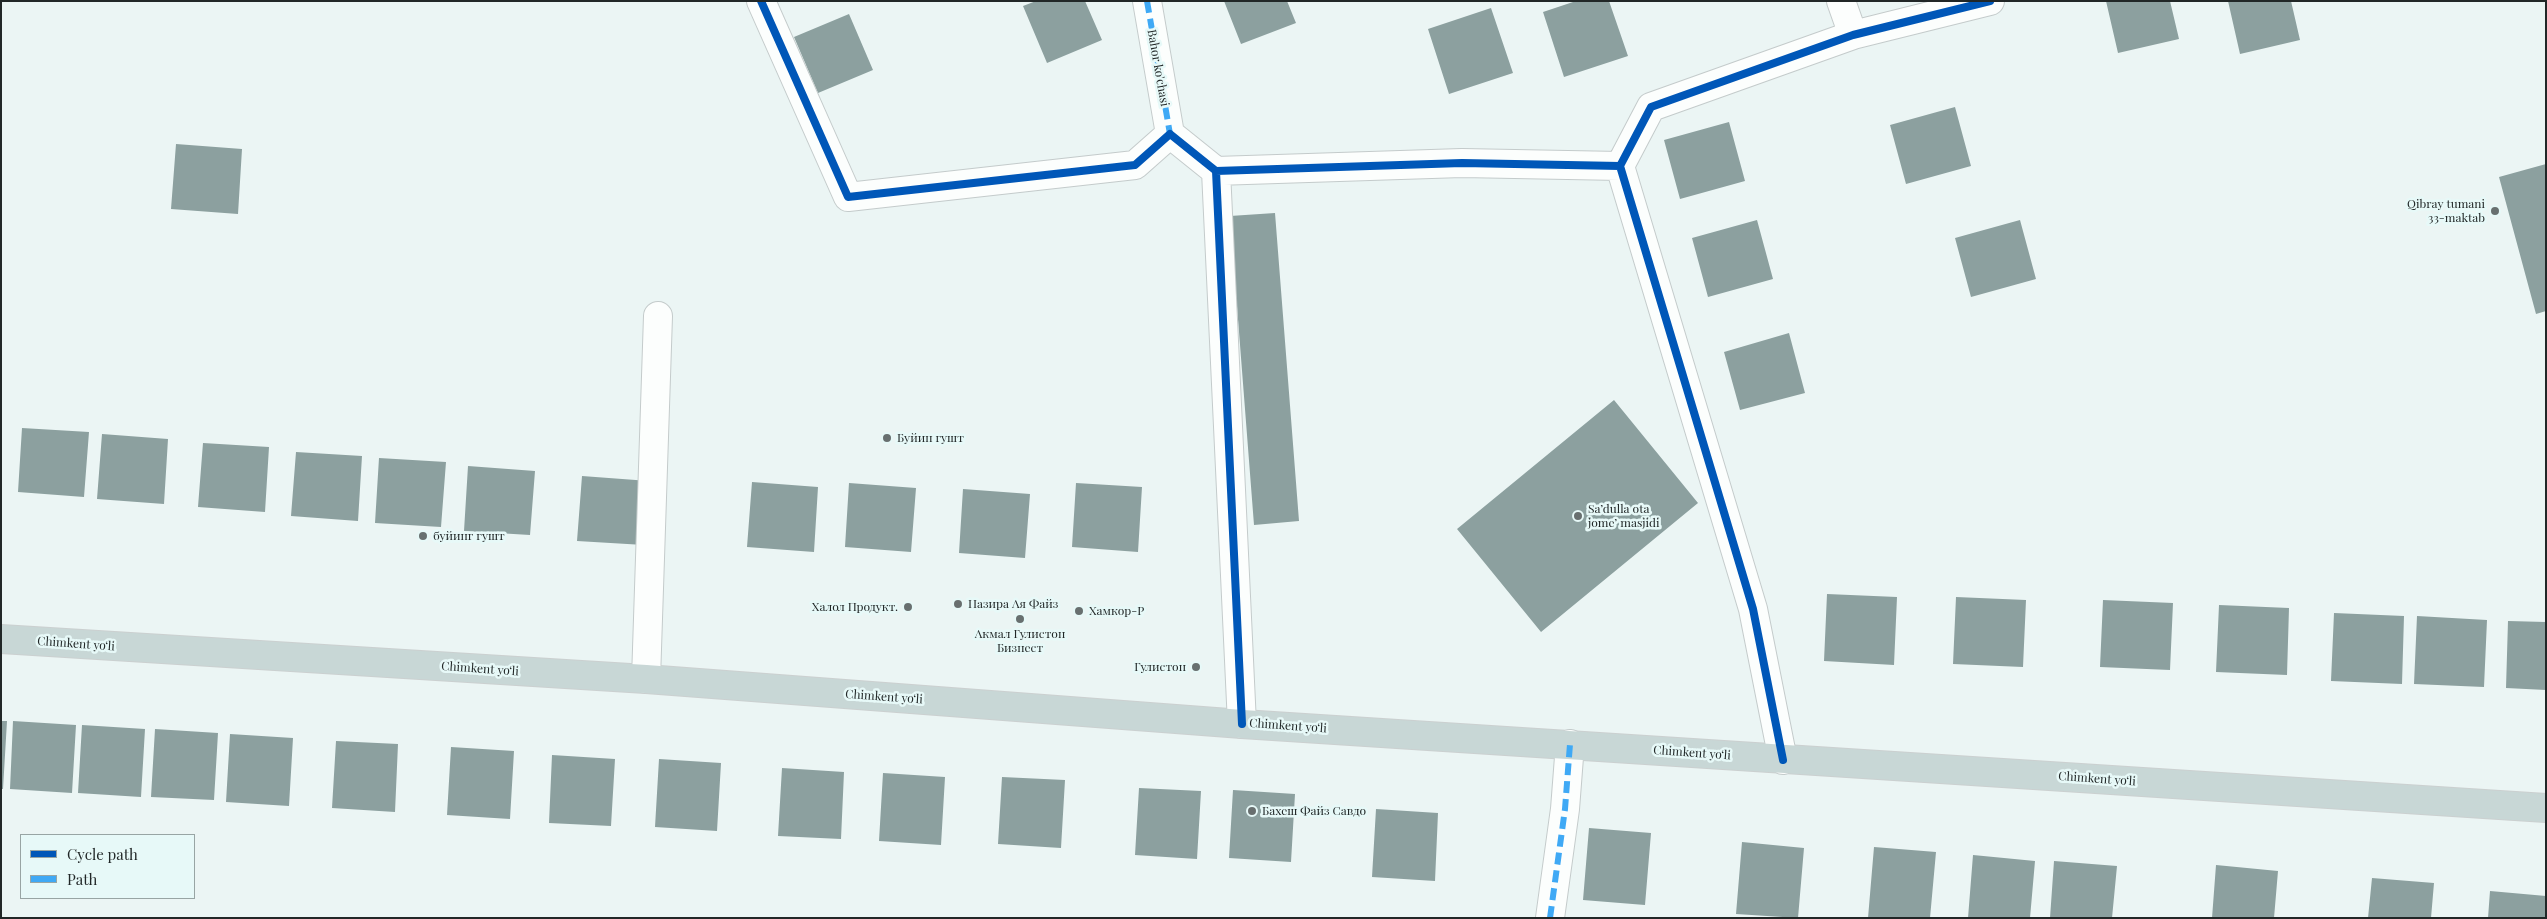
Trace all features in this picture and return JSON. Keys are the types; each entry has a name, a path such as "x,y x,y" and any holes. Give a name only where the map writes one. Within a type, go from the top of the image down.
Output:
{"highway":[{"name":"Chimkent yo‘li","path":"1,640 646,679 1242,724 2546,808"}],"street":[{"path":"761,1 848,197 1135,165 1170,134 1216,171 1462,163 1620,166"},
{"name":"Bahor ko'chasi","path":"1146,1 1170,134"},
{"path":"1841,1 1853,35"},
{"path":"1783,760 1753,609 1620,166 1651,106 1853,35 1990,1"},
{"path":"1216,171 1242,724"},
{"path":"646,679 658,316"},
{"path":"1550,918 1565,809 1570,744"}],"building":[{"path":"1036,1 1085,1 1102,40 1047,63 1023,6"},
{"path":"1224,1 1287,1 1296,23 1241,44"},
{"path":"1576,1 1609,1 1628,56 1564,77 1543,12"},
{"path":"2106,1 2170,1 2179,39 2118,53"},
{"path":"2228,1 2291,1 2300,40 2240,54"},
{"path":"1491,8 1513,73 1449,94 1428,29"},
{"path":"849,14 873,70 818,93 794,37"},
{"path":"1955,107 1971,166 1906,184 1890,125"},
{"path":"1729,122 1745,181 1680,199 1664,140"},
{"path":"176,144 242,149 238,214 171,209"},
{"path":"2546,164 2546,311 2536,314 2499,177"},
{"path":"1275,213 1299,521 1254,525 1230,216"},
{"path":"1757,220 1773,279 1708,297 1692,238"},
{"path":"2020,220 2036,279 1971,297 1955,238"},
{"path":"1789,333 1805,393 1740,410 1724,352"},
{"name":"Sa’dulla ota jome’ masjidi","path":"1614,400 1698,503 1541,632 1457,529"},
{"path":"22,428 89,432 84,497 18,492"},
{"path":"102,434 168,439 164,504 97,499"},
{"path":"203,443 269,447 265,512 198,507"},
{"path":"296,452 362,456 358,521 291,516"},
{"path":"379,458 446,462 441,527 375,523"},
{"path":"468,466 535,471 530,535 464,531"},
{"path":"582,476 649,481 644,545 577,541"},
{"path":"752,482 818,487 814,552 747,547"},
{"path":"849,483 916,488 911,552 845,547"},
{"path":"1076,483 1142,487 1138,552 1072,547"},
{"path":"963,489 1030,494 1025,558 959,553"},
{"path":"1827,594 1897,597 1894,665 1824,661"},
{"path":"1956,597 2026,600 2023,667 1953,664"},
{"path":"2103,600 2173,603 2170,670 2100,667"},
{"path":"2219,605 2289,608 2287,675 2216,672"},
{"path":"2334,613 2404,616 2402,684 2331,681"},
{"path":"2417,616 2487,620 2484,687 2414,684"},
{"path":"2508,621 2546,622 2546,690 2506,688"},
{"path":"1,721 7,721 3,789 1,789"},
{"path":"13,721 76,725 72,793 10,789"},
{"path":"82,725 145,729 141,797 78,793"},
{"path":"155,729 218,733 214,800 151,797"},
{"path":"230,734 293,738 289,806 226,802"},
{"path":"336,741 398,744 395,812 332,808"},
{"path":"451,747 514,751 510,819 447,815"},
{"path":"552,755 615,759 611,826 549,823"},
{"path":"659,759 721,763 717,831 655,827"},
{"path":"782,768 844,772 841,839 778,836"},
{"path":"883,773 945,777 941,845 879,841"},
{"path":"1002,777 1065,780 1061,848 998,844"},
{"path":"1139,788 1201,791 1197,859 1135,855"},
{"path":"1233,790 1295,794 1291,862 1229,858"},
{"path":"1376,809 1438,813 1435,881 1372,877"},
{"path":"1589,828 1651,833 1645,905 1583,900"},
{"path":"1742,842 1804,848 1798,918 1736,914"},
{"path":"1874,847 1936,852 1930,918 1868,918"},
{"path":"1973,855 2035,861 2030,918 1968,918"},
{"path":"2054,861 2117,866 2112,918 2050,918"},
{"path":"2216,865 2278,871 2274,918 2212,918"},
{"path":"2372,878 2434,883 2431,918 2368,918"},
{"path":"2490,891 2546,896 2546,918 2488,918"}],"marked path":[{"path":"1147,1 1169,136"},
{"path":"1550,918 1565,809 1570,744"}],"cycle path":[{"path":"761,1 848,197 1135,165 1170,134 1216,171 1462,163 1620,166 1651,107 1853,35 1990,1"},
{"path":"1620,166 1753,609 1783,760"},
{"path":"1216,171 1242,724"}],"place":[{"name":"Qibray tumani 33-maktab","path":"2495,211"},
{"name":"Буйин гушт","path":"887,438"},
{"name":"Sa’dulla ota jome’ masjidi","path":"1578,516"},
{"name":"буйинг гушт","path":"423,536"},
{"name":"Назира Ая Файз","path":"958,604"},
{"name":"Халол Продукт.","path":"908,607"},
{"name":"Хамкор-Р","path":"1079,611"},
{"name":"Акмал Гулистон Бизнест","path":"1020,619"},
{"name":"Гулистон","path":"1196,667"},
{"name":"Бахеш Файз Савдо","path":"1252,811"}]}
